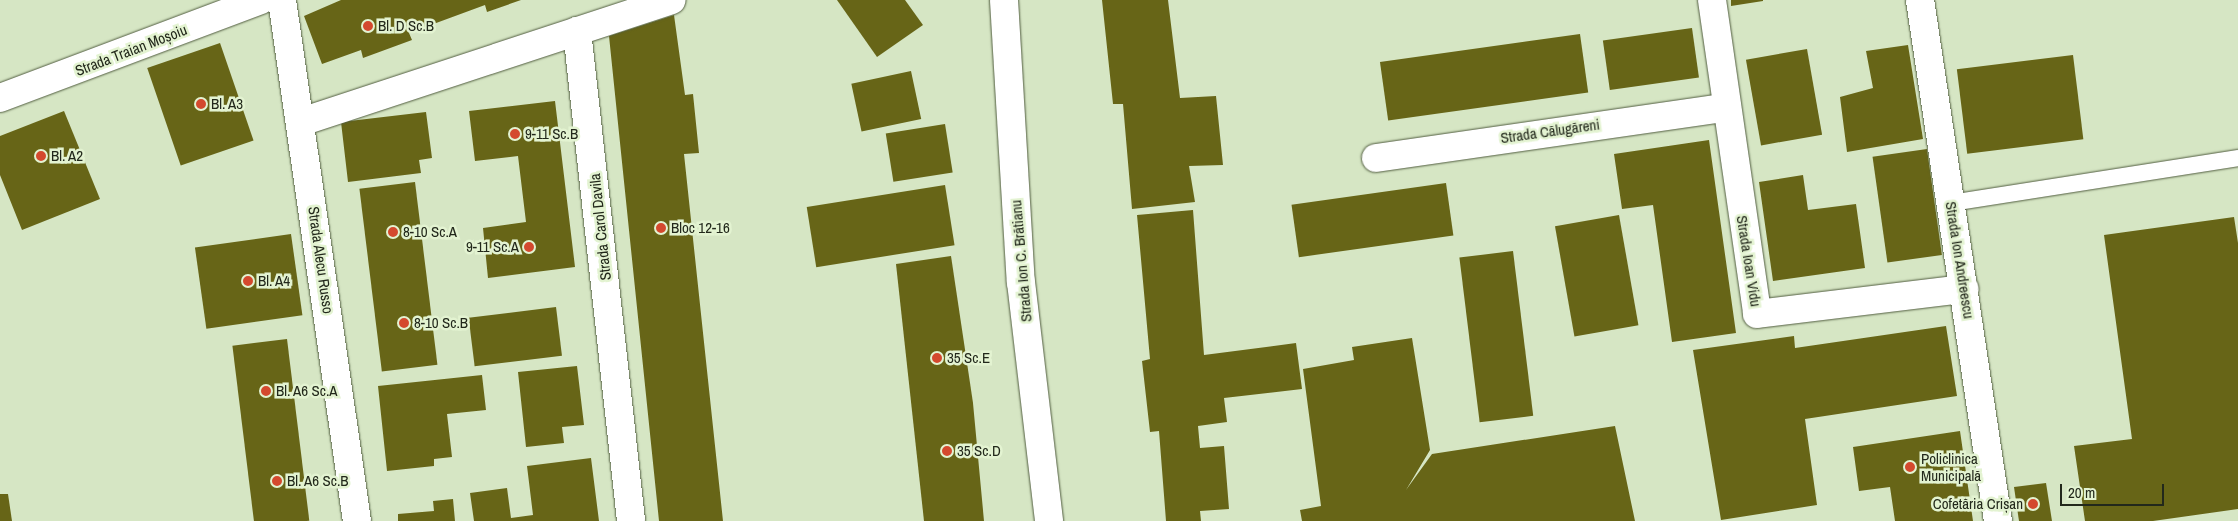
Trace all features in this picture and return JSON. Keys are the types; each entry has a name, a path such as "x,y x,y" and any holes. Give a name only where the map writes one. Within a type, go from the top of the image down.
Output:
{"street":[{"name":"Strada Traian Moșoiu","path":"0,98 261,0"},
{"name":"Strada Alecu Russo","path":"282,0 302,122 357,521"},
{"path":"302,122 671,0"},
{"name":"Strada Ion C. Brătianu","path":"1004,0 1021,282 1049,521"},
{"name":"Strada Ioan Vidu","path":"1712,0 1725,108 1757,314 1965,288"},
{"name":"Strada Ion Andreescu","path":"1920,0 1965,288 1998,521"},
{"name":"Strada Carol Davila","path":"577,31 631,521"},
{"name":"Strada Călugăreni","path":"1376,158 1725,108"}],"lane":[{"path":"1951,203 2238,158"}],"building":[{"name":"Bl. D Sc.B","path":"341,0 521,0 487,12 485,5 409,33 412,40 363,58 361,50 322,64 304,16"},
{"path":"837,0 905,0 923,25 877,57"},
{"path":"1102,0 1168,0 1180,98 1216,96 1223,165 1189,166 1195,202 1132,209 1123,104 1113,104"},
{"path":"1731,0 1763,0 1763,1 1731,6"},
{"path":"674,15 685,95 693,94 699,153 684,154 723,521 659,521 609,36"},
{"path":"1692,28 1699,78 1610,90 1603,41"},
{"path":"1580,34 1588,92 1388,121 1380,62"},
{"name":"Bl. A3","path":"220,43 254,140 181,165 147,68"},
{"path":"1908,45 1923,139 1847,152 1840,97 1873,88 1866,51"},
{"path":"1807,49 1822,135 1761,145 1746,60"},
{"path":"2073,55 2083,139 1967,154 1957,69"},
{"path":"911,71 921,119 862,132 851,84"},
{"path":"555,101 575,267 488,278 483,228 526,222 518,156 475,161 469,111"},
{"name":"Bl. A2","path":"64,111 100,199 22,230 0,175 0,136"},
{"path":"426,112 432,158 419,160 421,173 348,182 341,122"},
{"path":"945,124 953,172 893,182 886,133"},
{"path":"1709,140 1736,333 1672,342 1653,205 1622,209 1614,154"},
{"path":"1927,149 1942,255 1887,263 1873,157"},
{"path":"1803,175 1808,210 1856,204 1865,268 1773,281 1759,182"},
{"path":"415,182 437,365 382,371 359,189"},
{"path":"1446,183 1453,235 1299,257 1292,205"},
{"path":"945,185 955,245 816,267 807,207"},
{"path":"1193,210 1204,355 1296,343 1302,389 1224,398 1227,422 1198,426 1200,448 1224,446 1229,509 1200,511 1201,521 1166,521 1159,431 1150,432 1142,361 1150,359 1137,215"},
{"path":"1619,215 1638,325 1574,337 1555,226"},
{"path":"2234,217 2238,243 2238,509 2153,521 2085,521 2074,446 2132,439 2104,235"},
{"name":"Bl. A4","path":"291,234 302,315 206,329 195,247"},
{"path":"1513,251 1533,416 1480,422 1459,258"},
{"path":"951,256 973,403 984,521 924,521 896,264"},
{"path":"556,307 562,356 475,366 469,318"},
{"path":"1946,326 1957,396 1805,419 1817,505 1721,520 1693,350 1794,336 1795,348"},
{"path":"1412,338 1430,450 1406,490 1432,454 1615,426 1635,521 1302,521 1300,510 1321,506 1303,369 1354,360 1352,347"},
{"path":"287,339 309,521 254,521 232,346"},
{"path":"577,366 584,425 562,427 564,443 526,447 518,372"},
{"path":"482,375 486,410 447,414 452,457 434,459 434,466 387,471 378,386"},
{"name":"Policlinica Municipală","path":"1960,431 1973,521 1895,521 1890,487 1859,491 1853,447"},
{"path":"591,458 599,521 474,521 470,493 507,488 511,518 533,515 527,466"},
{"name":"Cofetăria Crișan","path":"2046,483 2052,521 2019,521 2014,487"},
{"path":"0,494 8,494 12,521 0,521"},
{"path":"453,499 455,521 398,521 398,514 434,511 433,501"}],"place":[{"name":"Bl. D Sc.B","path":"368,26"},
{"name":"Bl. A3","path":"201,104"},
{"name":"9-11 Sc.B","path":"515,134"},
{"name":"Bl. A2","path":"41,156"},
{"name":"Bloc 12-16","path":"661,228"},
{"name":"8-10 Sc.A","path":"393,232"},
{"name":"9-11 Sc.A","path":"529,247"},
{"name":"Bl. A4","path":"248,281"},
{"name":"8-10 Sc.B","path":"404,323"},
{"name":"35 Sc.E","path":"937,358"},
{"name":"Bl. A6 Sc.A","path":"266,391"},
{"name":"35 Sc.D","path":"947,451"},
{"name":"Policlinica Municipală","path":"1910,467"},
{"name":"Bl. A6 Sc.B","path":"277,481"},
{"name":"Cofetăria Crișan","path":"2033,504"}]}
